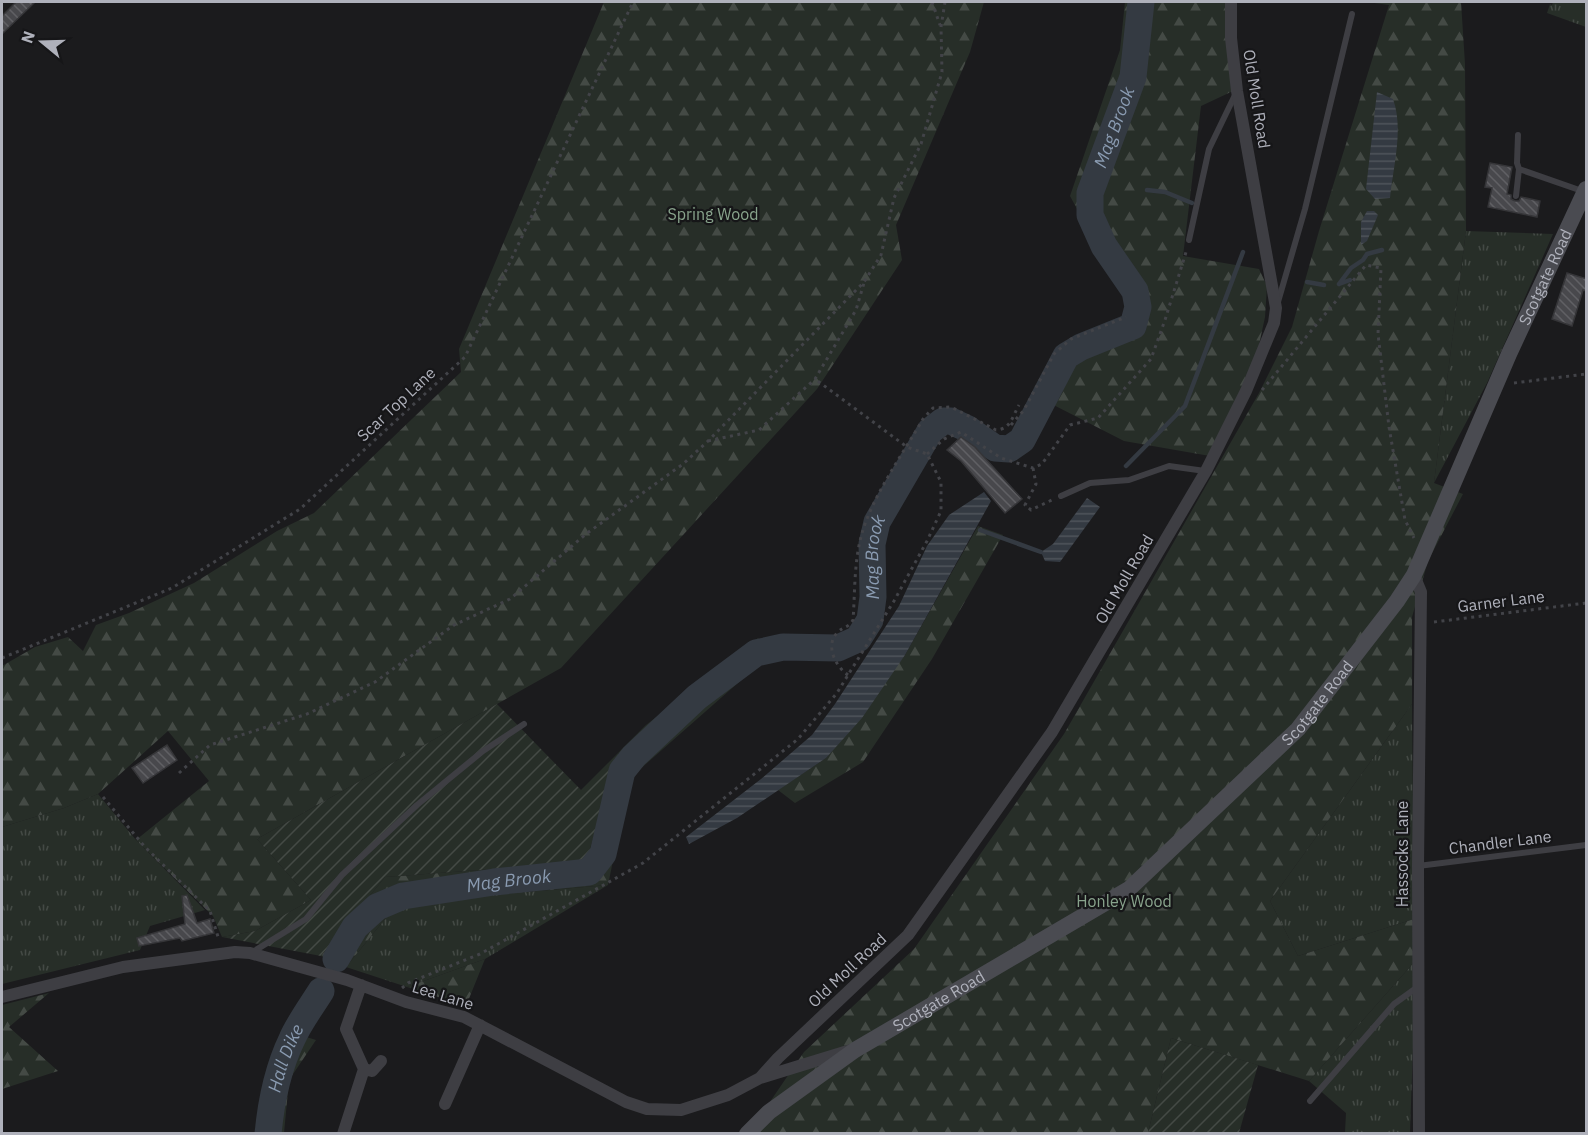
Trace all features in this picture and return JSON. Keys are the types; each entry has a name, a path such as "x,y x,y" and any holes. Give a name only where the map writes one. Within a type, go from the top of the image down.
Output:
{"street":[{"name":"Old Moll Road","path":"760,1078 778,1058 908,935 1052,732 1206,471 1246,391 1274,323 1276,308 1237,91 1231,38 1231,2"},
{"name":"Scotgate Road","path":"747,1134 769,1112 855,1050 1129,889 1298,729 1397,601 1414,575 1509,354 1586,191"},
{"name":"Hassocks Lane","path":"1414,575 1421,592 1418,866 1419,1134"},
{"name":"Lea Lane","path":"2,997 123,967 235,952 250,954 464,1017 626,1102 647,1109 681,1110 728,1095 760,1078 855,1050"},
{"path":"345,1133 364,1069 346,1029 361,985"},
{"path":"445,1104 480,1025"},
{"path":"364,1069 372,1071 381,1061"}],"lane":[{"path":"1276,308 1305,209 1352,15"},
{"path":"1189,240 1209,149 1237,91"},
{"path":"1516,196 1519,169 1516,163 1518,135"},
{"path":"1519,169 1586,191"},
{"path":"1061,496 1090,483 1129,480 1169,466 1206,471"},
{"path":"250,954 306,919 342,875 417,805 483,751 524,724"},
{"name":"Chandler Lane","path":"1418,866 1587,845"},
{"path":"1310,1101 1394,1004 1419,986"}],"path":[{"name":"Scar Top Lane","path":"2,658 172,588 300,508 465,357 633,2"},
{"path":"932,2 941,27"},
{"path":"179,773 210,745 307,714 375,682 454,626 510,599 586,534 683,464 706,442 864,282 881,255 894,198 924,134 942,72 941,27 945,2"},
{"path":"927,454 944,439 961,432 1001,458 1033,468 1042,464 1070,425 1098,418 1150,358 1165,320 1189,240"},
{"path":"1246,391 1259,393 1366,265 1381,267 1378,334 1389,427 1405,519 1422,556"},
{"path":"706,442 759,430 815,379 856,310 864,282"},
{"path":"848,675 841,670 833,658 833,641 838,632 848,628 853,620 863,527 874,502 923,418 933,408 951,407 996,430 1004,430 1024,410 1054,354 1071,339 1126,317"},
{"path":"1497,385 1587,374"},
{"path":"393,997 408,983 480,954 643,863 798,739 837,693 894,601 927,541 941,511 941,482 927,454 907,447 815,379"},
{"path":"1009,426 1019,405"},
{"path":"1033,468 1036,484 1024,505 1031,510 1061,496"},
{"name":"Garner Lane","path":"1419,624 1587,603"},
{"path":"103,797 145,847 210,910 223,954"}],"green space":[{"name":"Spring Wood","path":"604,2 984,2 970,52 896,225 902,260 817,389 561,668 257,839 311,900 255,931 222,937 213,916 136,840 209,781 168,731 98,794 64,808 2,827 2,666 35,647 68,637 83,651 96,625 129,613 194,583 277,531 314,513 461,372 459,349"},
{"path":"1125,2 1226,2 1233,91 1201,106 1183,256 1259,269 1267,286 1265,317 1256,359 1210,456 1124,441 1036,396 1060,355 1076,343 1129,320 1132,310 1070,196 1120,50"},
{"name":"Honley Wood","path":"1367,2 1461,2 1465,64 1466,231 1434,483 1463,494 1428,561 1412,617 1412,704 1270,901 1298,956 1414,919 1416,960 1309,1081 1171,1038 1148,1133 748,1134 804,1052 914,949 1064,734 1259,393 1292,327 1319,231 1389,5"},
{"path":"1553,2 1586,2 1586,27 1547,13"},
{"path":"1466,231 1553,234 1487,383 1434,483"},
{"path":"978,526 1003,535 932,659 863,762 795,803 778,790 826,758 905,655"},
{"path":"758,638 773,652 630,778 608,885 398,903 346,967 321,956 385,877 586,862 619,752 646,725"},
{"path":"497,704 581,790 619,752 586,862 385,877 321,956 222,937 255,931 311,900 257,839"},
{"path":"1412,704 1414,919 1298,956 1270,901"},
{"path":"98,794 136,840 205,910 150,926 140,950 2,984 2,827 64,808"},
{"path":"608,885 485,959 407,987 346,967 398,903"},
{"path":"485,959 466,1006 407,987"},
{"path":"1416,960 1410,1133 1345,1133 1346,1113 1309,1081"},
{"path":"49,993 9,1027 58,1071 2,1089 2,1005"},
{"path":"287,1031 316,1040 289,1080 284,1133 260,1133 269,1076"},
{"path":"1171,1038 1258,1065 1239,1133 1148,1133"}],"shaded area":[{"path":"1377,92 1393,99 1398,135 1390,198 1375,199 1366,189"},
{"path":"1367,211 1374,211 1378,215 1367,241 1361,245 1361,222"},
{"path":"984,492 991,501 905,655 862,718 826,758 737,818 689,844 686,837 761,779 812,735 899,606 927,546 949,515"},
{"path":"1087,498 1100,507 1060,562 1045,561 1041,552 1053,544"}],"building":[{"path":"16,2 35,2 2,34 2,16"},
{"path":"1490,163 1512,167 1507,194 1511,195 1511,199 1515,201 1519,201 1521,197 1540,201 1537,217 1488,207 1492,188 1485,187"},
{"path":"1567,273 1587,279 1587,291 1583,290 1572,326 1552,319"},
{"path":"961,437 975,447 1022,499 1005,513 961,461 947,450"},
{"path":"167,745 177,760 143,783 132,768"},
{"path":"187,895 197,923 210,919 214,933 182,941 180,938 139,946 137,938 185,924 182,896"}],"waterway":[{"name":"Mag Brook","path":"336,959 355,927 377,907 403,896 494,882 589,872 603,854 622,771 634,756 697,697 756,653 783,647 838,648 858,639 870,620 873,597 872,544 877,522 930,431 943,421 951,421 968,429 995,448 1009,449 1022,440 1066,356 1081,347 1133,326 1138,307 1135,291 1104,246 1090,215 1090,193 1133,77 1141,2"},
{"path":"1147,190 1165,192 1192,203"},
{"path":"1339,284 1351,268 1363,260 1367,254 1382,250"},
{"path":"1126,466 1185,406 1243,252"},
{"path":"1339,284 1350,280"},
{"path":"1307,282 1324,285"},
{"path":"980,530 1041,552"},
{"name":"Hall Dike","path":"268,1134 273,1098 287,1050 298,1027 321,991"}]}
